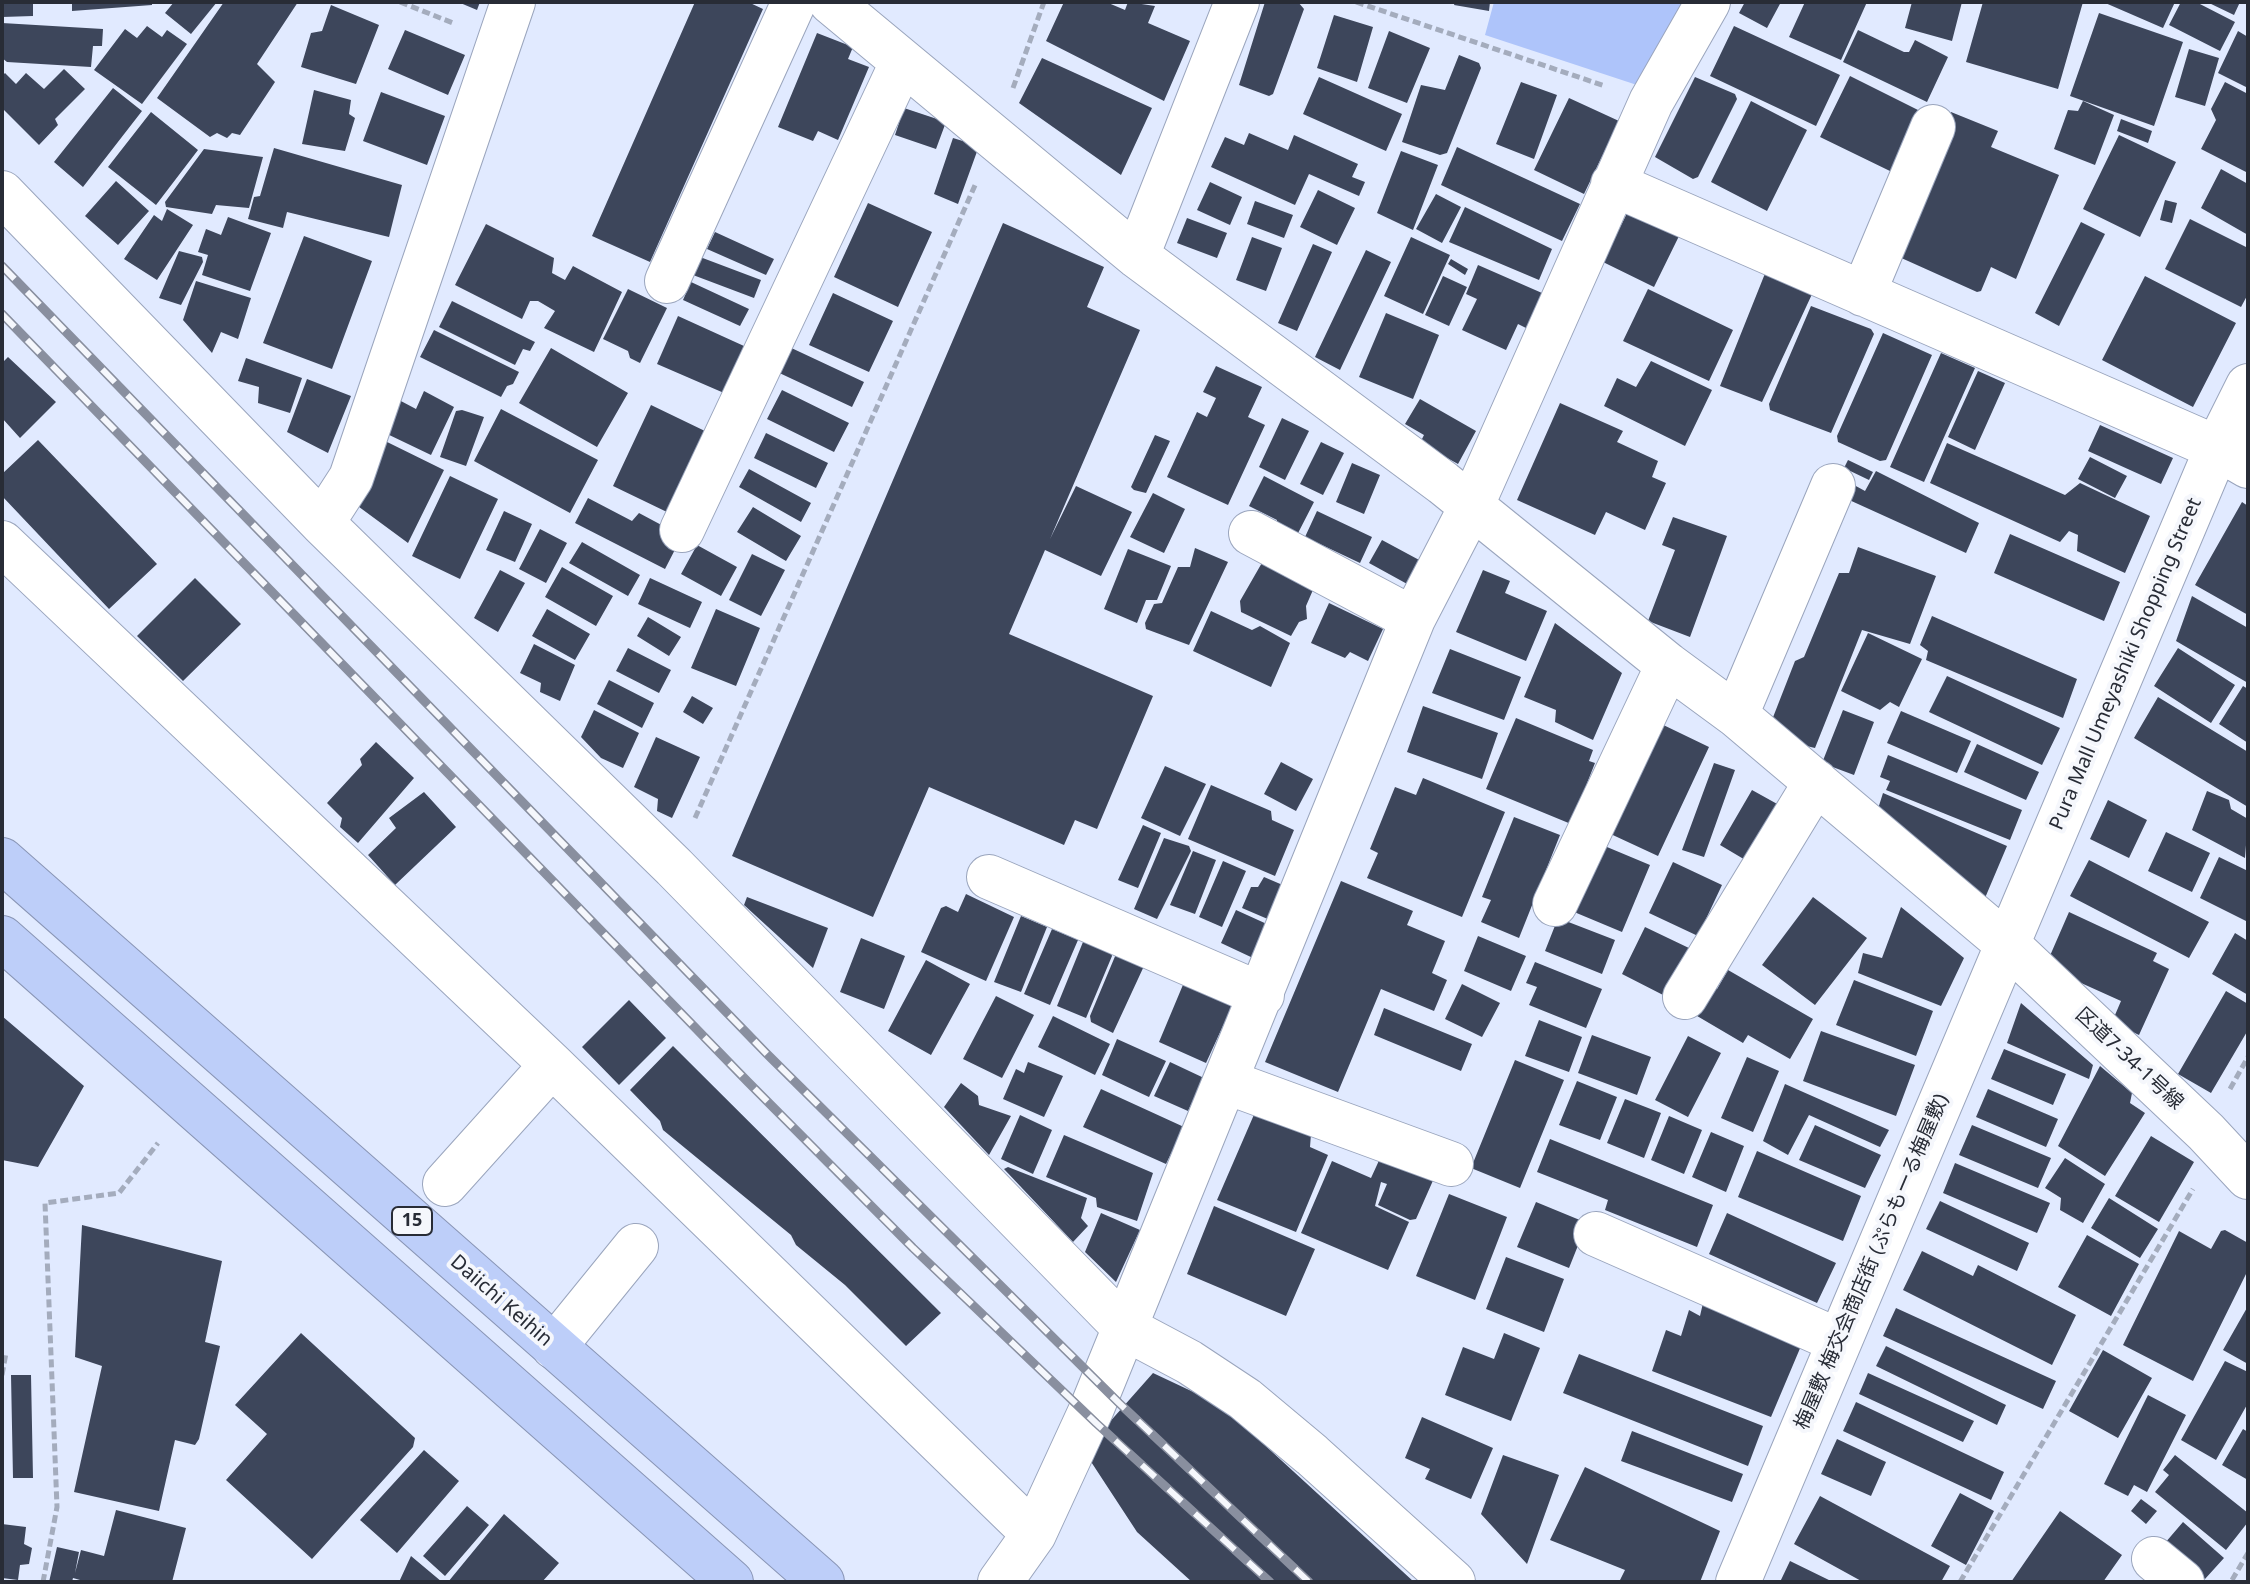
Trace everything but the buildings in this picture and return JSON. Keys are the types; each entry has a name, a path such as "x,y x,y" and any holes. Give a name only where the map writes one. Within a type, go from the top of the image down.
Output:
{"highway":[{"name":"Daiichi Keihin","path":"2,860 822,1582"},
{"path":"2,938 714,1576"}],"street":[{"path":"667,281 794,2"},
{"name":"区道7-34-1号線","path":"831,2 1137,256 1471,507 1668,665 1736,715 2006,943 2248,1177"},
{"path":"1137,256 1237,2"},
{"path":"1000,1582 1034,1534 1125,1328 1413,619 1471,507 1651,102 1708,2"},
{"path":"322,523 351,478 506,21"},
{"path":"682,530 902,63"},
{"path":"1863,294 1933,127"},
{"path":"1613,184 2233,457"},
{"path":"2,193 322,523 674,867 1125,1328 1189,1362 1245,1399 1453,1582"},
{"name":"Pura Mall Umeyashiki Shopping Street","path":"2006,943 2233,457 2248,386"},
{"path":"1736,715 1833,486"},
{"path":"1251,533 1413,619"},
{"path":"2,543 552,1065 1034,1534"},
{"path":"1555,904 1668,665"},
{"path":"1685,997 1816,782"},
{"path":"989,877 1262,995"},
{"name":"梅屋敷 梅交会商店街 (ぷらもーる梅屋敷)","path":"1738,1582 2006,943"},
{"path":"445,1184 552,1065"},
{"path":"1227,1082 1451,1164"},
{"path":"1596,1234 1839,1341"},
{"path":"554,1347 636,1246"}],"path":[{"path":"400,2 506,21"},
{"path":"674,867 996,139 1044,2"},
{"path":"1356,2 1651,102"},
{"path":"43,1582 57,1507 45,1203 119,1193 189,1104"},
{"path":"1960,1582 2218,1147"},
{"path":"2,1375 6,1353"},
{"path":"2230,1582 2248,1553"}],"shaded area":[{"path":"1494,2 1683,2 1637,85 1485,35"}],"railway":[{"path":"2,266 767,1054 1119,1403 1309,1582"},
{"path":"2,314 913,1248 1096,1423 1270,1582"}]}
